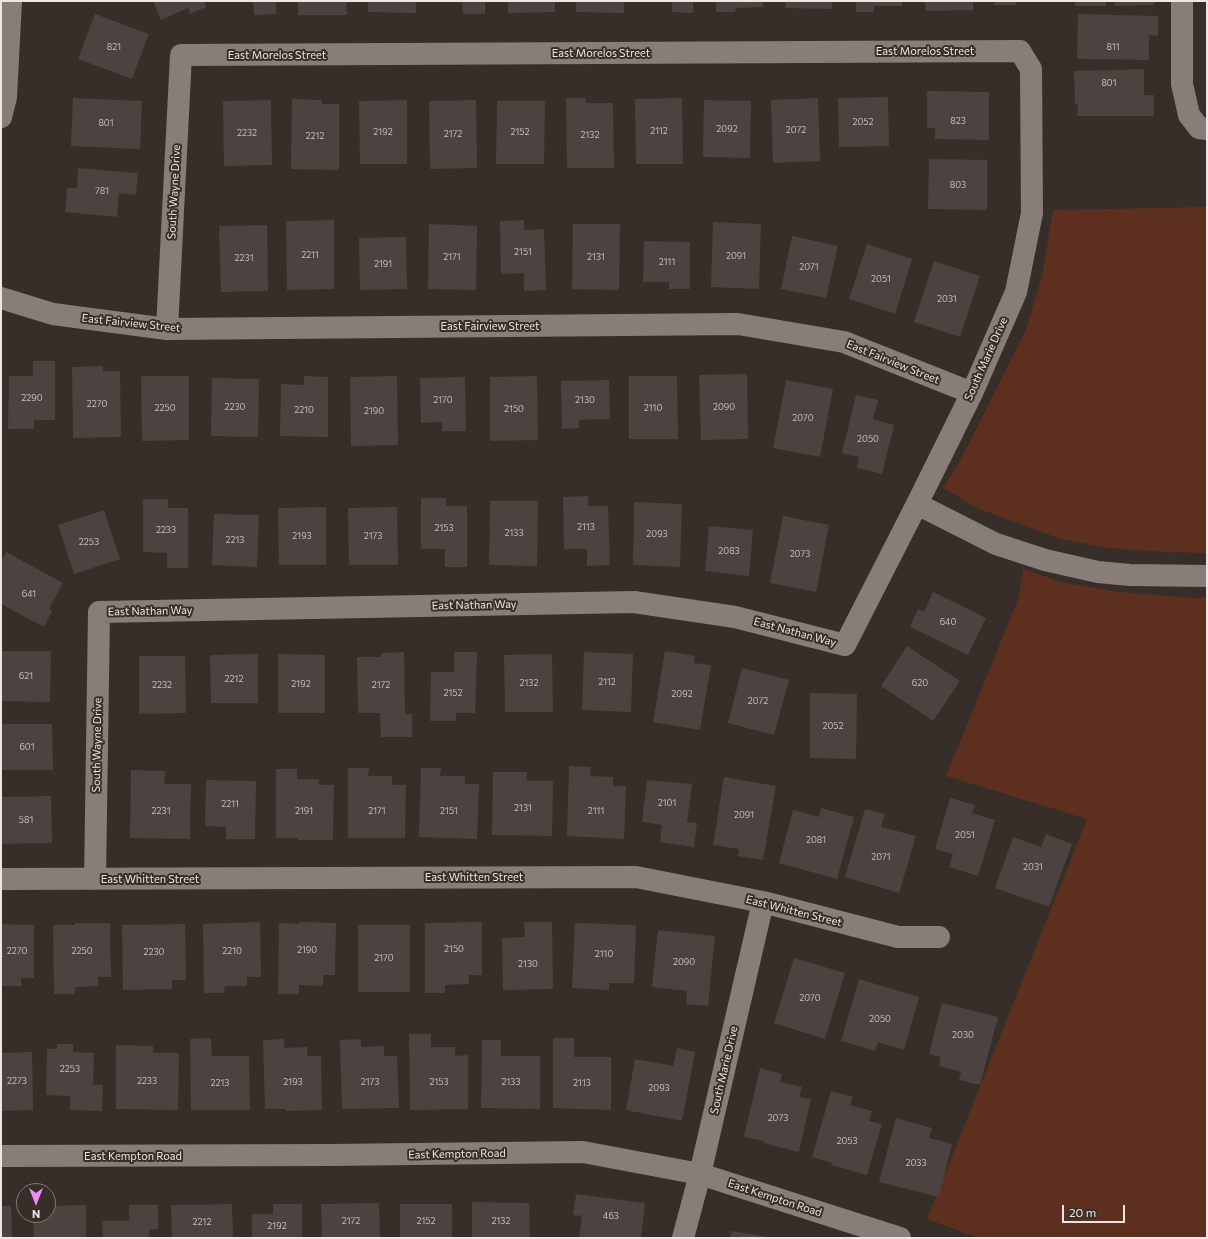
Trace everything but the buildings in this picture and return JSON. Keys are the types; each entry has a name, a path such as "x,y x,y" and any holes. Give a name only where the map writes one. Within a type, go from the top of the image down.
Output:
{"street":[{"path":"1,117 6,97 11,1"},
{"path":"1182,1 1182,84 1189,115 1199,128 1207,128"},
{"name":"East Morelos Street","path":"181,55 1020,51"},
{"name":"South Marie Drive","path":"845,645 972,393 1016,292 1032,213 1031,69 1020,51"},
{"name":"South Wayne Drive","path":"167,329 181,55"},
{"name":"East Fairview Street","path":"1,298 53,314 167,329 738,324 844,342 972,393"},
{"path":"917,504 996,544 1046,560 1098,572 1130,575 1207,576"},
{"name":"East Nathan Way","path":"99,612 634,602 735,617 845,645"},
{"name":"South Wayne Drive","path":"95,879 99,612"},
{"name":"East Whitten Street","path":"1,879 636,877 763,902 898,938 939,938"},
{"name":"South Marie Drive","path":"683,1238 700,1174 763,902"},
{"name":"East Kempton Road","path":"1,1156 330,1155 583,1152 700,1174 900,1238"}],"shaded area":[{"path":"1207,207 1207,553 1163,552 1108,548 1061,539 979,509 943,488 963,455 1025,332 1042,276 1053,210"},
{"path":"1023,569 1061,582 1119,592 1194,598 1207,597 1207,1238 979,1238 927,1219 1087,819 946,776 1019,597"}]}
